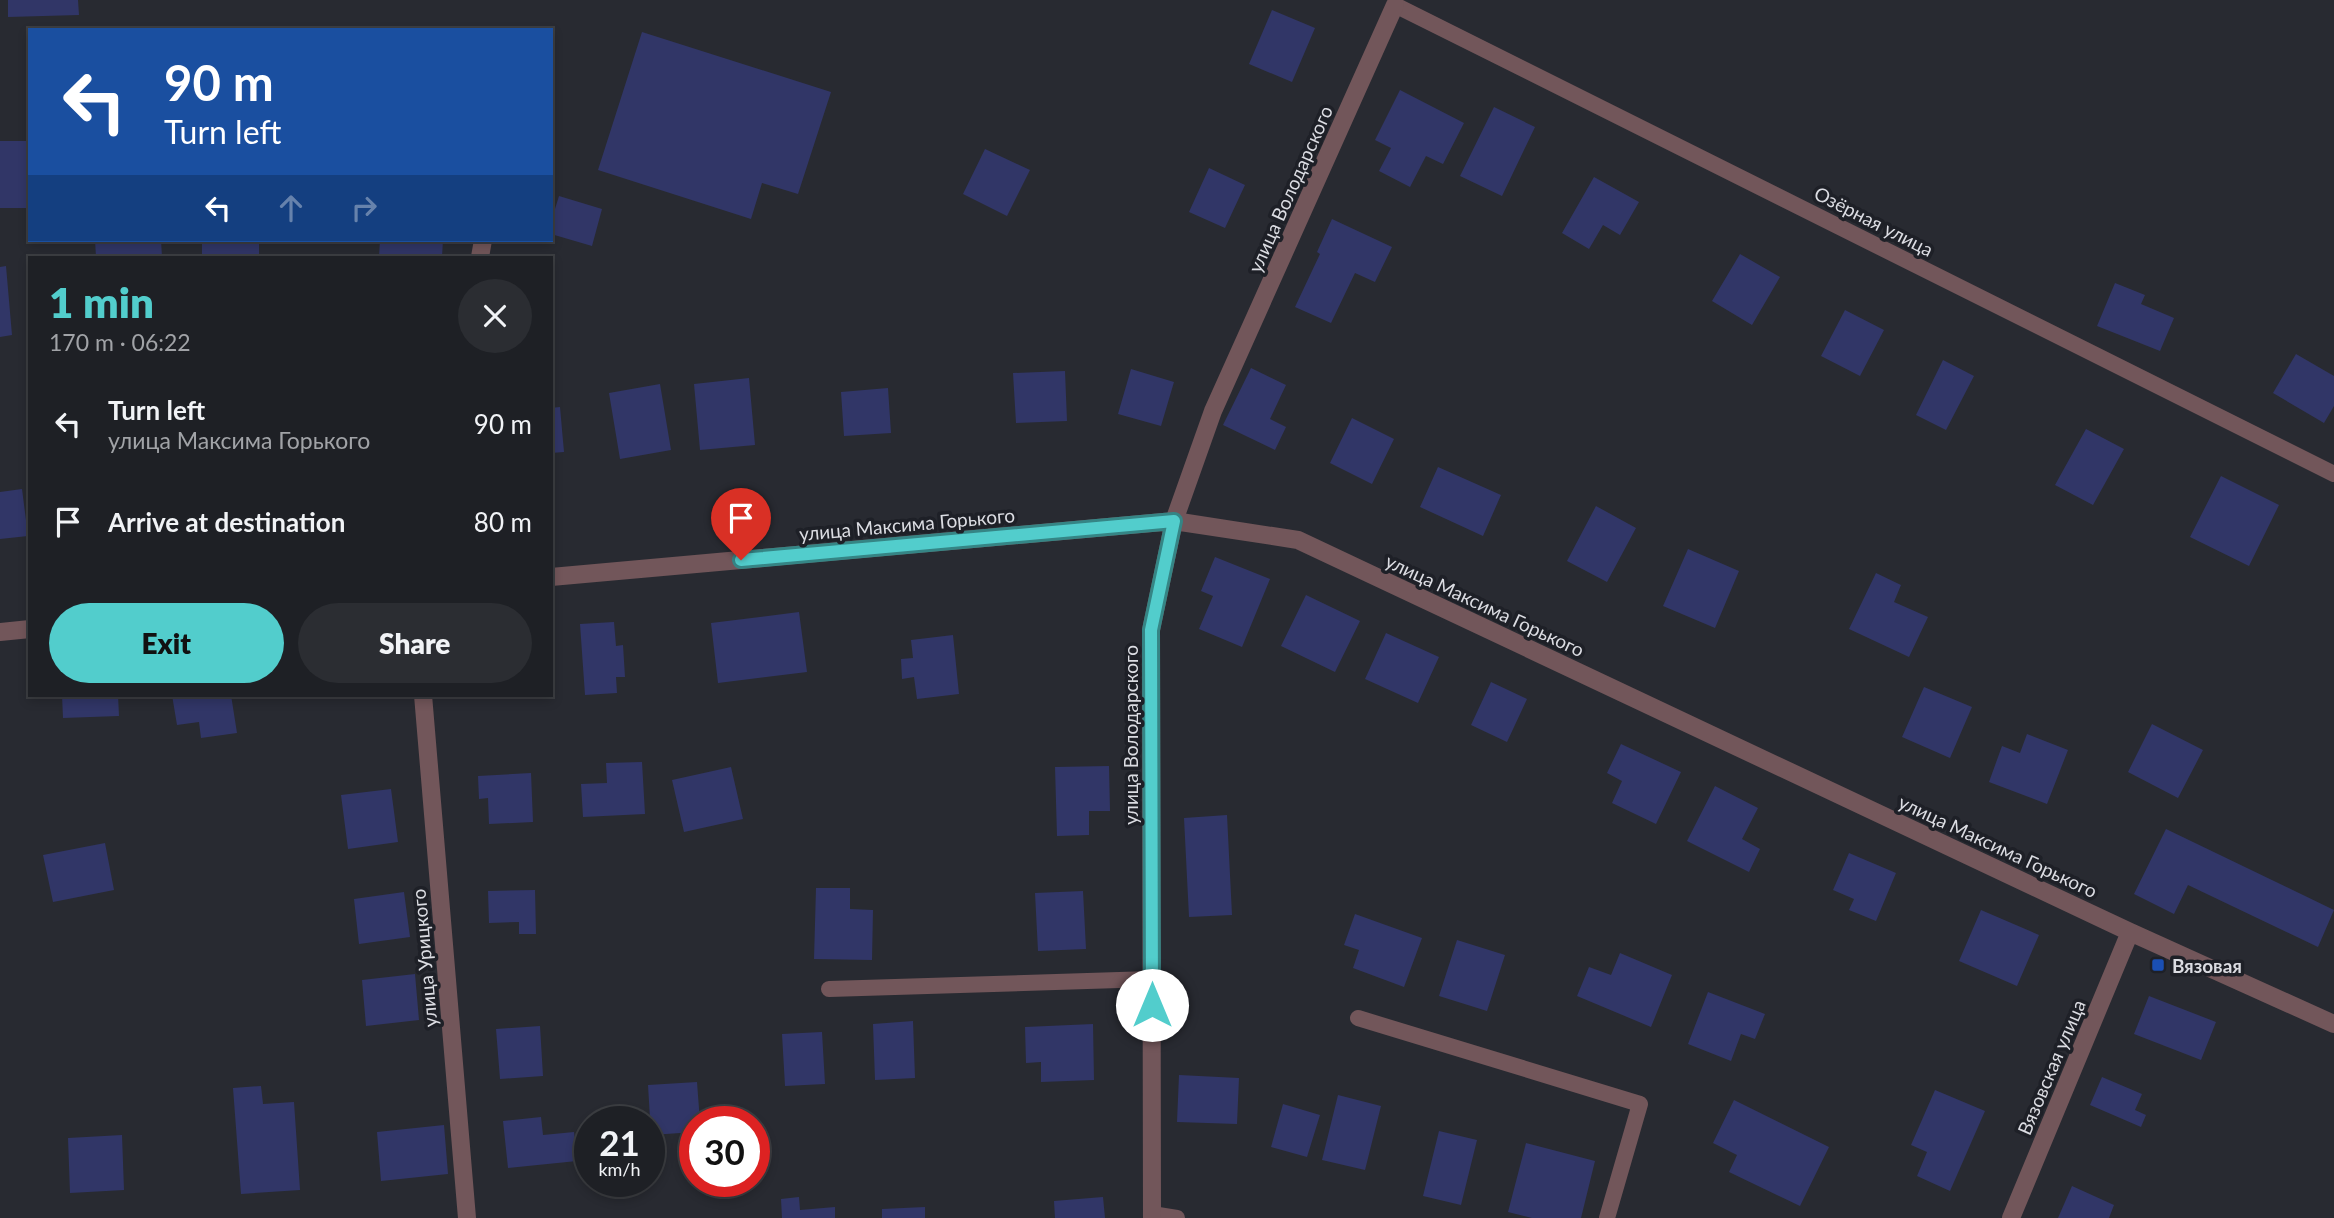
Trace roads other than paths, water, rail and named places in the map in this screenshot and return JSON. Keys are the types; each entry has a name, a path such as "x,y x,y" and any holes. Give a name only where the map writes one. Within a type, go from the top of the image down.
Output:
{"street":[{"name":"улица Володарского","path":"1152,1216 1151,630 1174,521 1213,411 1395,5"},
{"name":"улица Максима Горького","path":"553,577 1174,521 1298,540 2130,932 2334,1024"},
{"path":"0,632 28,629"},
{"name":"улица Урицкого","path":"423,697 467,1218"},
{"name":"Вязовская улица","path":"2011,1218 2130,932"}],"lane":[{"name":"Озёрная улица","path":"1395,5 2334,474"},
{"path":"829,989 1152,979"},
{"path":"1358,1018 1640,1104 1607,1218"},
{"path":"1152,1216 1177,1218"}],"place":[{"name":"Вязовая","path":"2158,965"}]}
